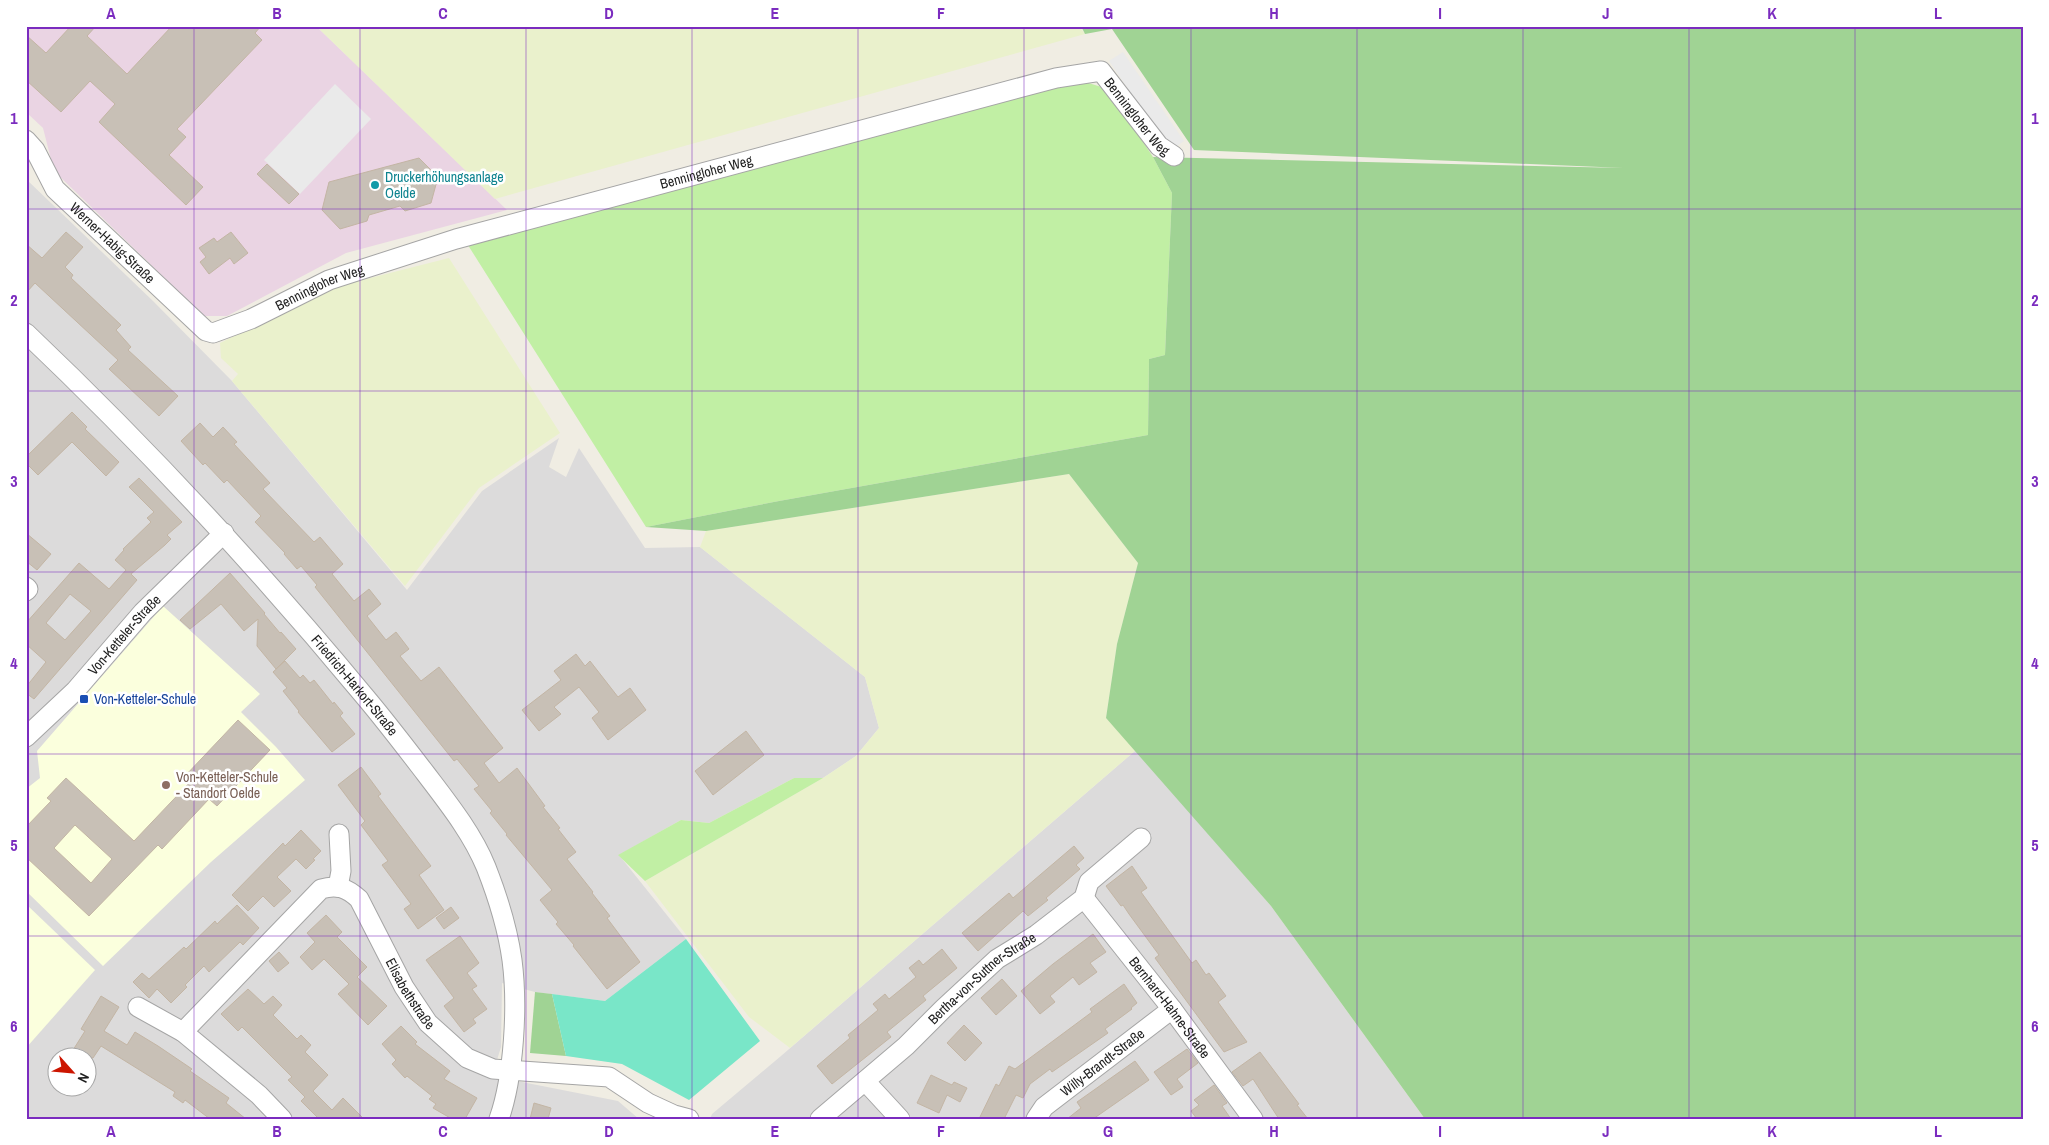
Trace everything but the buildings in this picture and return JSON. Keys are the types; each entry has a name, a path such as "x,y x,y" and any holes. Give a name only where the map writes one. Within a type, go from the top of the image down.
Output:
{"street":[{"name":"Benningloher Weg","path":"213,333 251,319 328,280 456,239 1056,78 1101,71 1159,146 1174,156"},
{"name":"Werner-Habig-Straße","path":"26,140 35,150 55,189 206,331 213,333"},
{"name":"Friedrich-Harkort-Straße","path":"26,334 224,533 340,666 460,819 485,866 500,911 512,960 514,1006 510,1070 499,1119"},
{"name":"Von-Ketteler-Straße","path":"26,737 75,691 143,612 224,533"},
{"path":"26,587 28,589 26,591"},
{"path":"183,1032 321,888 332,885 338,886 341,871 339,834"},
{"name":"Bertha-von-Suttner-Straße","path":"820,1119 906,1046 997,959 1036,935 1084,898 1089,882 1141,838"},
{"name":"Elisabethstraße","path":"338,886 348,889 359,899 404,987 428,1023 467,1058 492,1070 510,1070"},
{"name":"Bernhard-Hahne-Straße","path":"1084,898 1172,1008 1253,1119"},
{"path":"138,1007 183,1032 258,1095 282,1119"},
{"name":"Willy-Brandt-Straße","path":"1036,1119 1044,1107 1172,1008"},
{"path":"510,1070 609,1077 648,1104 689,1119"},
{"path":"865,1081 900,1119"}],"shaded area":[{"path":"26,26 316,26 507,210 346,253 227,316 204,316 54,171 43,128 26,112"},
{"path":"316,26 1079,26 1085,34 495,199"},
{"path":"1123,52 1184,141 1170,151 1109,61"},
{"path":"335,84 371,119 300,194 264,160"},
{"path":"26,179 153,301 232,381 407,590 482,491 559,438 549,467 566,477 579,448 645,548 700,547 865,677 879,728 856,756 823,778 794,778 709,823 681,820 619,855 686,939 605,1001 535,992 502,983 501,1047 492,1076 618,1101 639,1119 26,1119"},
{"path":"449,258 560,433 479,488 405,586 232,381 238,374 221,358 220,343 331,288"},
{"path":"1069,474 1138,563 1117,644 1106,718 1136,750 790,1048 749,1017 645,881 823,778 856,756 879,728 865,677 700,547 706,531"},
{"name":"Von-Ketteler-Schule - Standort Oelde","path":"163,606 260,694 241,712 305,780 211,862 103,966 26,891 26,789 40,778 37,751"},
{"path":"1136,750 1271,906 1425,1119 710,1119 712,1114"},
{"path":"26,904 95,970 26,1048"}],"green space":[{"path":"1081,26 2023,26 2023,1119 1425,1119 1271,906 1106,718 1117,644 1138,563 1069,474 706,531 646,527 779,501 1148,435 1149,359 1165,355 1172,193 1153,157 1624,168 1194,150 1112,29 1085,34"},
{"path":"1082,81 1108,89 1153,157 1172,193 1165,355 1149,359 1148,435 779,501 646,527 466,242"},
{"path":"794,778 823,778 645,881 618,855 681,820 709,823"},
{"path":"686,939 760,1041 689,1100 622,1064 566,1056 552,994 605,1001"},
{"path":"535,992 552,994 566,1056 530,1053"}],"place":[{"name":"Druckerhöhungsanlage Oelde","path":"375,185"},
{"name":"Von-Ketteler-Schule","path":"84,699"},
{"name":"Von-Ketteler-Schule - Standort Oelde","path":"166,785"}]}
